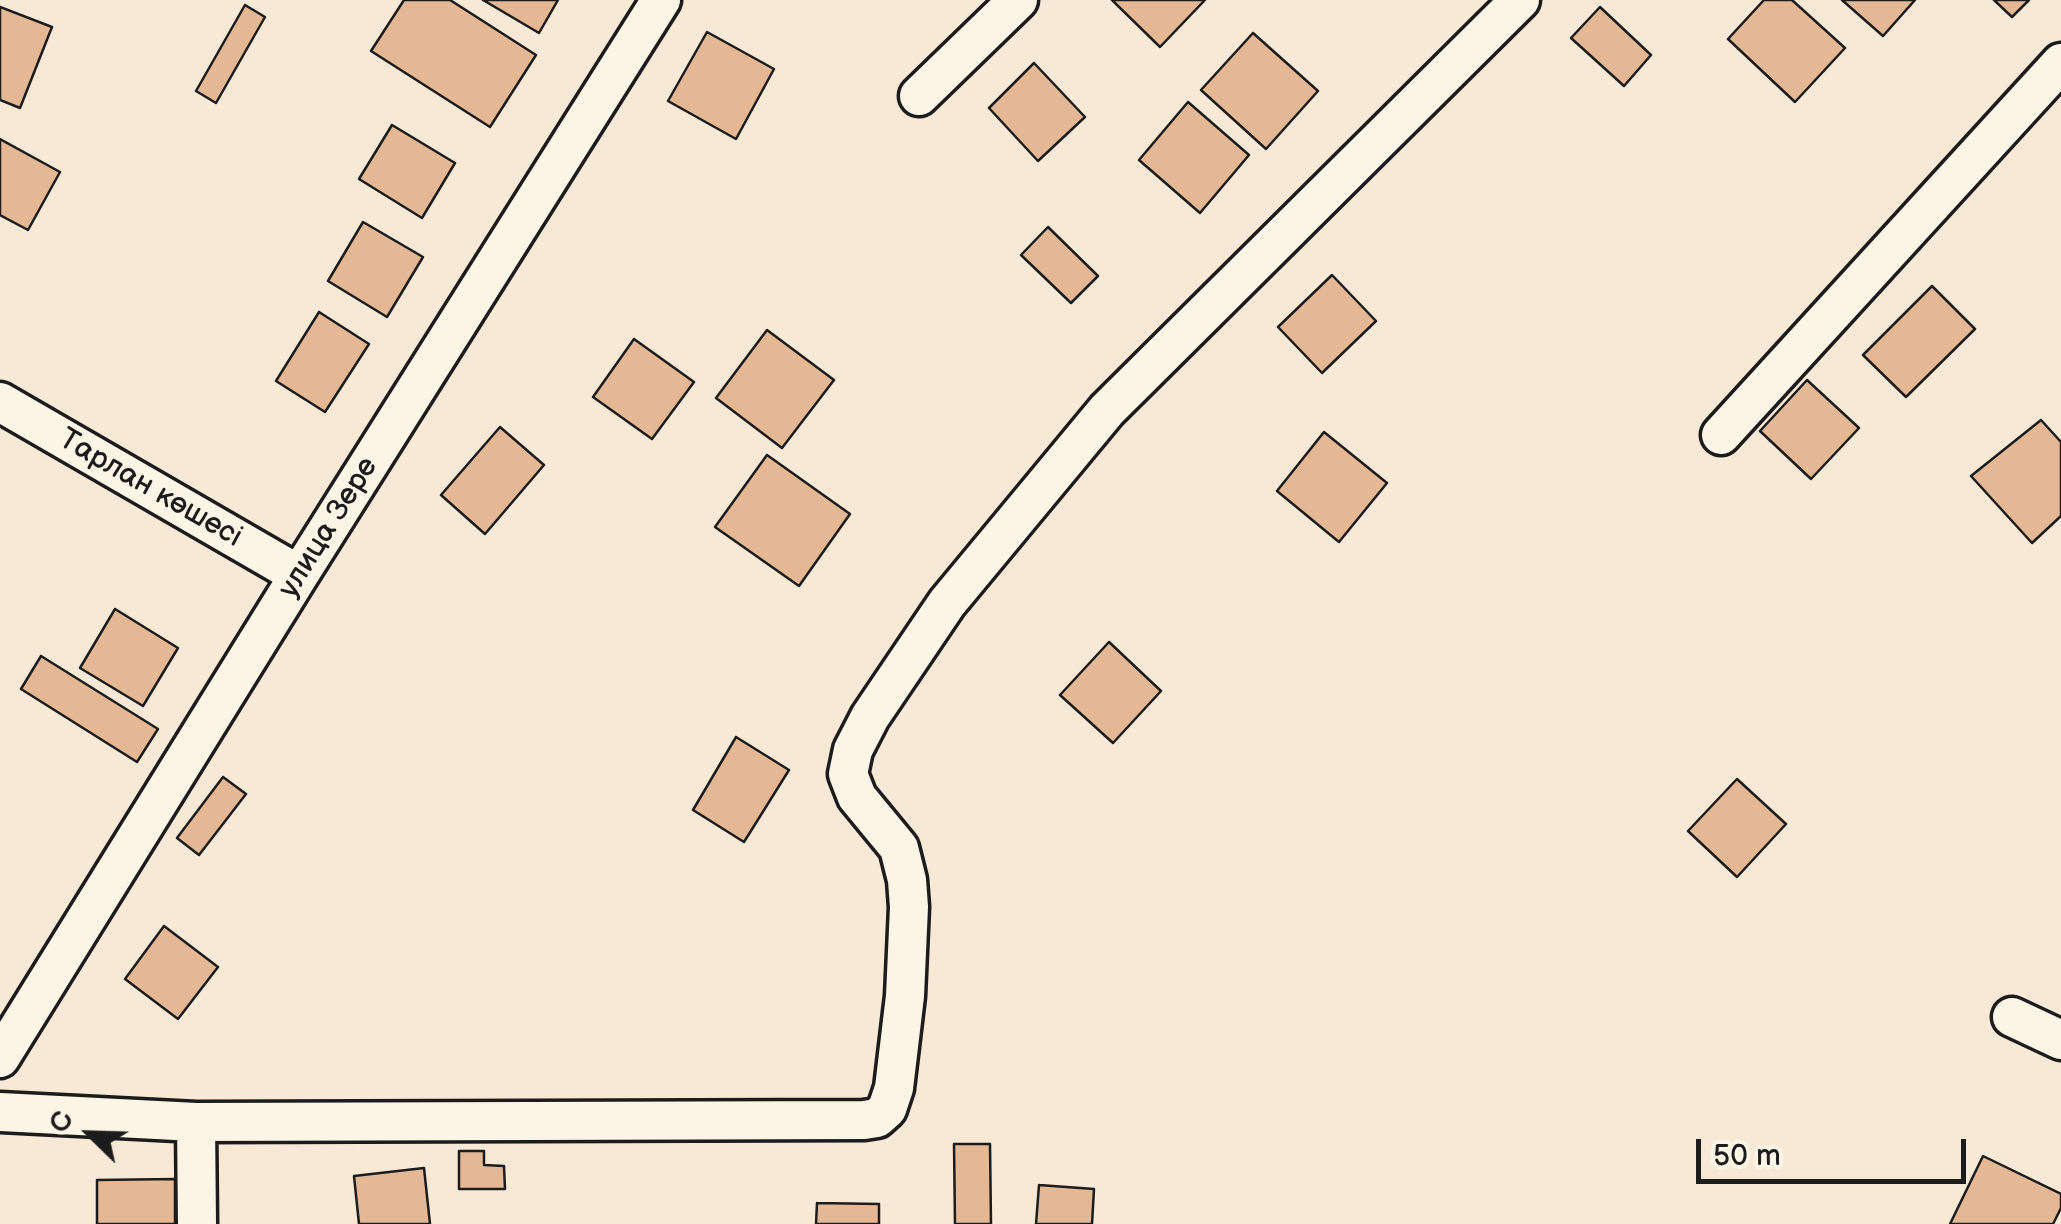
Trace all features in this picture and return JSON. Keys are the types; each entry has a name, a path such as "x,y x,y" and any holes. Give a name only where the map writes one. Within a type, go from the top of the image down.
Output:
{"street":[{"name":"улица Зере","path":"0,1058 661,0"},
{"path":"920,96 1018,0"},
{"path":"0,1112 196,1122 877,1118 887,1108 894,1088 905,996 909,907 908,880 899,848 857,797 848,774 853,750 870,716 947,603 1107,410 1520,0"},
{"path":"1722,435 2061,63"},
{"name":"Тарлан көшесі","path":"0,402 299,575"},
{"path":"2012,1017 2061,1040"},
{"path":"196,1122 198,1224"}],"building":[{"path":"404,0 450,0 536,55 490,127 371,51"},
{"path":"483,0 558,0 539,33"},
{"path":"1112,0 1205,0 1160,47"},
{"path":"1764,0 1792,0 1845,48 1795,102 1728,39"},
{"path":"1842,0 1915,0 1883,36"},
{"path":"1994,0 2029,0 2012,17"},
{"path":"245,5 265,17 216,103 196,91"},
{"path":"0,7 52,27 20,108 0,100"},
{"path":"1600,7 1651,55 1624,86 1571,38"},
{"path":"707,32 774,69 736,139 668,101"},
{"path":"1253,33 1318,91 1266,149 1201,90"},
{"path":"1034,63 1085,117 1038,161 989,108"},
{"path":"1188,102 1249,155 1200,213 1139,160"},
{"path":"392,125 455,163 422,218 359,179"},
{"path":"0,139 60,172 28,230 0,215"},
{"path":"363,222 423,257 387,317 328,281"},
{"path":"1048,227 1098,276 1071,303 1021,255"},
{"path":"1332,275 1376,321 1322,373 1278,327"},
{"path":"1932,286 1975,329 1906,397 1863,355"},
{"path":"319,312 369,344 325,412 276,381"},
{"path":"767,330 834,380 782,448 716,398"},
{"path":"634,339 694,382 652,439 593,397"},
{"path":"1807,380 1859,428 1811,479 1760,431"},
{"path":"2041,420 2061,442 2061,516 2032,543 1971,476"},
{"path":"500,427 544,465 485,534 441,495"},
{"path":"1324,432 1387,483 1339,542 1277,491"},
{"path":"767,455 850,514 799,586 715,527"},
{"path":"115,609 178,648 143,706 80,668"},
{"path":"1109,642 1161,691 1113,743 1060,695"},
{"path":"41,656 158,729 137,762 21,689"},
{"path":"736,737 789,770 744,842 693,810"},
{"path":"223,777 246,794 199,855 177,838"},
{"path":"1737,779 1786,824 1737,877 1688,831"},
{"path":"164,926 218,967 178,1019 125,979"},
{"path":"954,1144 990,1144 991,1224 955,1224"},
{"path":"459,1151 484,1151 484,1165 504,1166 505,1189 459,1189"},
{"path":"1983,1156 2061,1194 2061,1208 2053,1224 1950,1224"},
{"path":"424,1168 430,1224 359,1224 354,1176"},
{"path":"175,1179 175,1224 97,1224 97,1180"},
{"path":"1039,1185 1094,1189 1092,1224 1036,1224"},
{"path":"817,1203 879,1204 879,1224 816,1224"}]}
